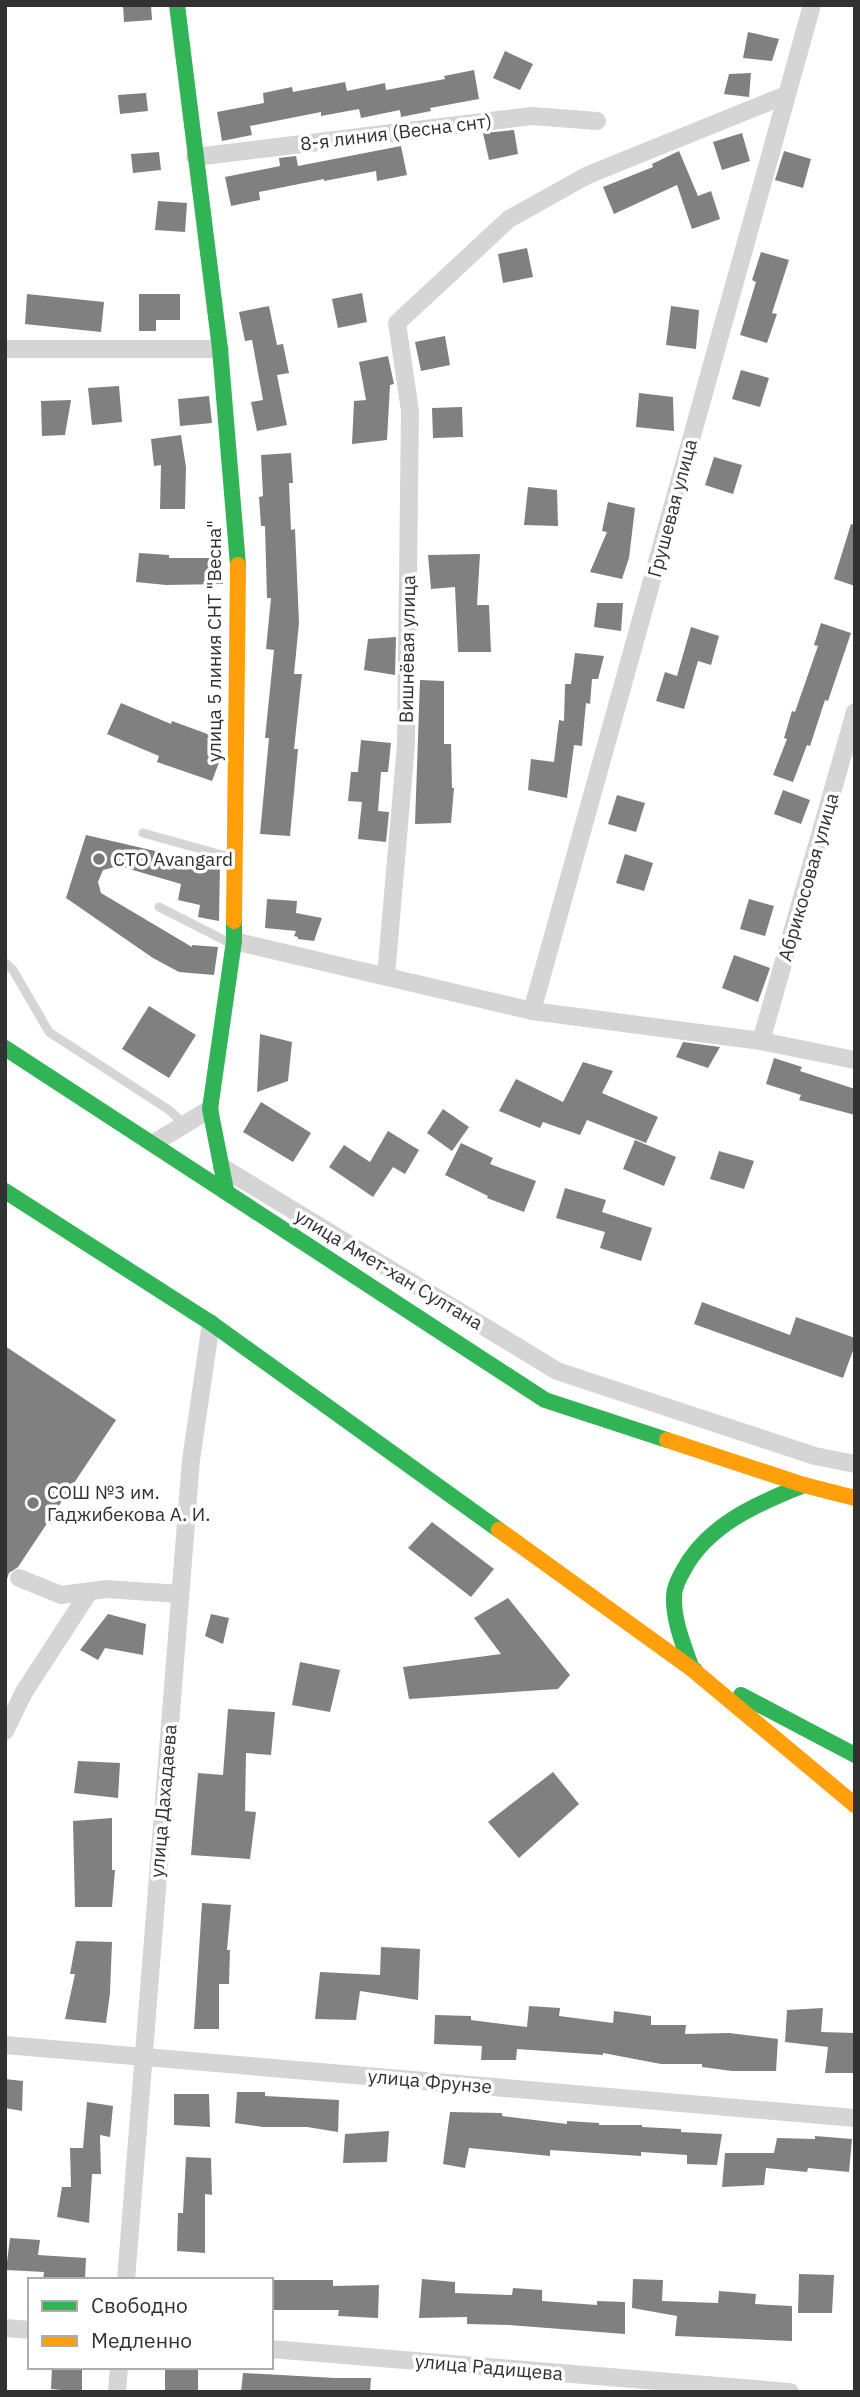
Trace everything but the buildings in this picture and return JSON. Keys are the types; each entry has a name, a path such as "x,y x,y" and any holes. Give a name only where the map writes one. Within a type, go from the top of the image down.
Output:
{"main road":[{"name":"улица 5 линия СНТ \"Весна\"","path":"177,5 220,348 238,550 234,943 210,1109 226,1190"},
{"path":"5,1048 545,1400 804,1485 855,1498"},
{"path":"5,1059 36,1068"},
{"path":"5,1191 211,1323 692,1668 855,1805"},
{"path":"804,1485 781,1493 716,1530 685,1564 674,1592 676,1618 692,1668 855,1755"}],"street":[{"name":"Грушевая улица","path":"532,1011 812,5"},
{"name":"Вишнёвая улица","path":"386,976 406,744 410,411 397,323 509,219 588,175 786,95"},
{"name":"8-я линия (Весна снт)","path":"195,157 532,116 597,121"},
{"path":"5,349 220,348"},
{"name":"Абрикосовая улица","path":"761,1041 855,712"},
{"path":"234,943 532,1011 761,1041 855,1060"},
{"path":"154,1143 210,1109"},
{"name":"улица Амет-хан Султана","path":"222,1167 557,1371 815,1456 855,1464"},
{"name":"улица Дахадаева","path":"126,2278 191,1460 211,1323"},
{"path":"19,1578 61,1595 106,1589 180,1594"},
{"path":"5,1731 24,1692 89,1592"},
{"name":"улица Фрунзе","path":"5,2045 855,2118"},
{"path":"5,2328 28,2330"},
{"name":"улица Радищева","path":"273,2349 790,2392"},
{"path":"117,2392 119,2369"}],"lane":[{"path":"143,833 235,858"},
{"path":"159,907 234,943"},
{"path":"5,963 13,970 49,1032 169,1110 185,1125"}],"traffic: fast":[{"path":"177,5 220,349 238,565"},
{"path":"226,1190 210,1109 234,941 234,921"},
{"path":"5,1048 545,1400 667,1440"},
{"path":"5,1191 211,1323 499,1530"},
{"path":"695,1670 692,1669 675,1615 674,1593 683,1571 693,1555 720,1528 752,1508 804,1485"},
{"path":"741,1695 855,1755"}],"traffic: slow":[{"path":"234,921 238,565"},
{"path":"667,1440 804,1485 855,1498"},
{"path":"499,1530 692,1669 855,1805"}],"place":[{"name":"СТО Avangard","path":"99,859"},
{"name":"СОШ №3 им. Гаджибекова А. И.","path":"33,1503"}]}
